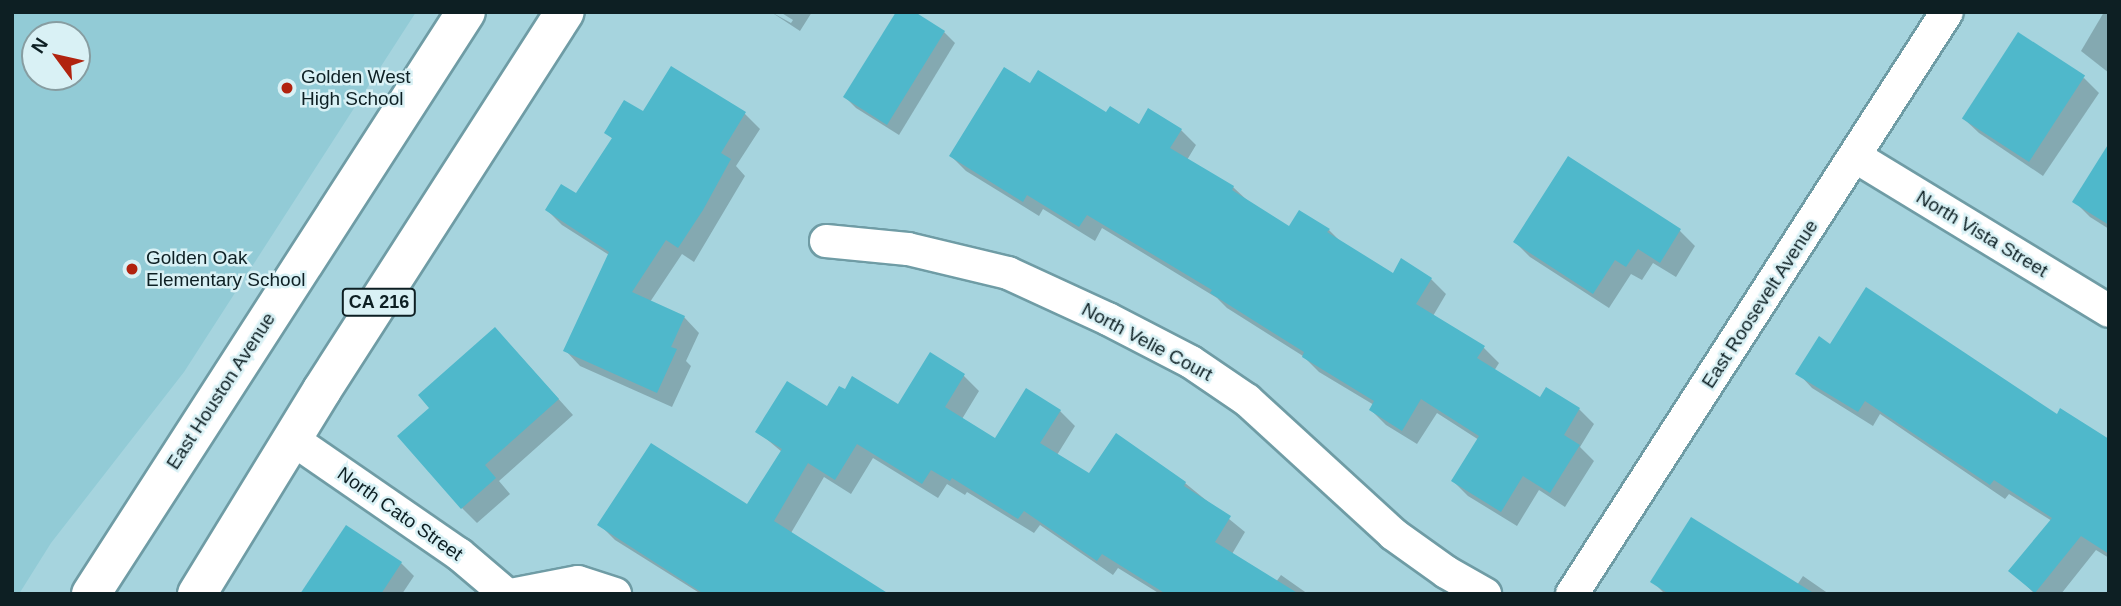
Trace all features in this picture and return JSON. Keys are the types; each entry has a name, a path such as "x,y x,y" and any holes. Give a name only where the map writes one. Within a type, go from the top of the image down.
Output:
{"main road":[{"name":"East Houston Avenue","path":"91,594 466,12"},
{"name":"CA 216","path":"197,594 292,439 565,12"}],"street":[{"name":"East Roosevelt Avenue","path":"1572,594 1947,12"},
{"name":"North Vista Street","path":"1856,157 2109,311"},
{"name":"North Velie Court","path":"827,241 908,250 1009,273 1108,319 1191,362 1247,400 1393,534 1446,572 1485,594"},
{"name":"North Cato Street","path":"292,439 459,554 506,594"},
{"path":"516,594 578,582 615,594"}],"shaded area":[{"name":"Golden Oak Elementary School","path":"12,12 416,12 184,372 51,543 19,594 12,594"}],"building":[{"path":"896,12 915,12 945,31 887,125 843,97"},
{"path":"2018,32 2085,76 2029,162 1962,118"},
{"path":"671,66 746,112 721,153 731,159 703,210 678,248 666,240 632,292 685,316 671,347 677,349 657,393 563,351 609,252 545,210 561,184 576,193 612,138 604,133 624,100 643,111"},
{"path":"1004,67 1030,83 1038,70 1106,112 1110,106 1139,124 1148,108 1182,129 1170,148 1234,186 1232,190 1289,226 1299,210 1330,229 1327,232 1393,273 1401,258 1432,278 1416,304 1485,346 1477,358 1540,397 1546,387 1580,408 1564,435 1580,445 1550,493 1523,476 1501,512 1451,481 1479,436 1421,399 1402,431 1369,410 1374,401 1302,357 1304,352 1210,293 1212,290 1087,215 1079,227 1027,195 1023,202 949,156"},
{"path":"2109,143 2109,225 2072,202"},
{"path":"1568,156 1681,229 1660,263 1638,249 1626,267 1615,260 1593,294 1513,242"},
{"path":"1866,287 2057,414 2060,408 2109,439 2109,554 2081,536 2035,593 2008,571 2052,518 1994,480 1990,485 1865,401 1858,412 1795,374 1819,336 1830,344"},
{"path":"495,327 559,399 485,465 496,478 461,509 397,436 429,408 418,395"},
{"path":"930,352 965,374 945,407 995,438 1026,388 1061,410 1040,443 1089,473 1116,433 1186,482 1184,486 1231,516 1215,542 1299,594 1166,594 1102,554 1097,561 1024,511 1018,519 952,478 950,481 931,470 922,484 857,444 835,480 808,463 774,521 889,594 704,594 597,525 651,443 747,504 782,449 755,432 787,381 827,406 839,386 845,389 852,376 898,404"},
{"path":"1691,517 1815,594 1669,594 1650,582"},
{"path":"346,525 402,562 381,594 300,594"}],"place":[{"name":"Golden West High School","path":"287,88"},
{"name":"Golden Oak Elementary School","path":"132,269"}]}
